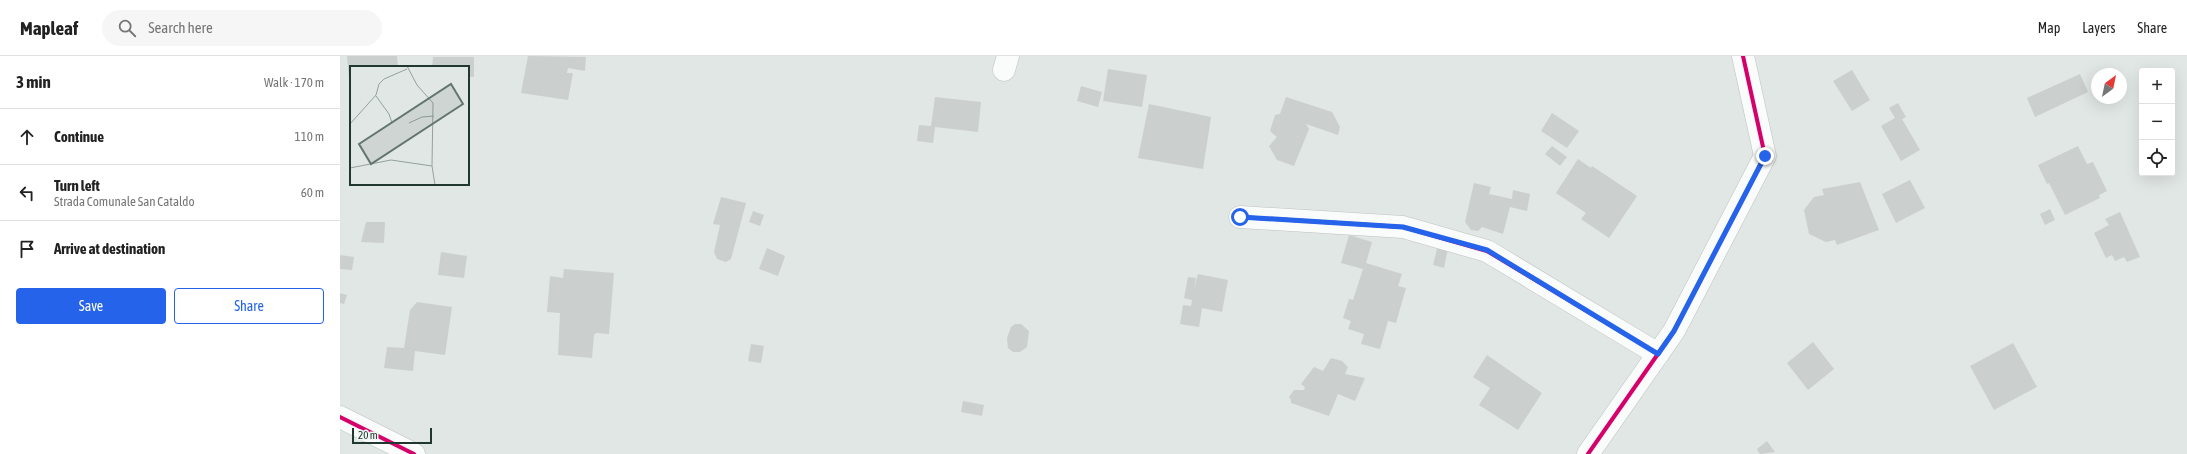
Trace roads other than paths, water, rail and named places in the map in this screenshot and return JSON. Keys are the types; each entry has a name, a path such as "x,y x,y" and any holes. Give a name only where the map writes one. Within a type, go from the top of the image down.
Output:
{"street":[{"path":"1588,454 1674,331 1765,156 1743,56"},
{"path":"1240,217 1403,227 1487,250 1658,354"},
{"path":"340,417 414,454"}]}
